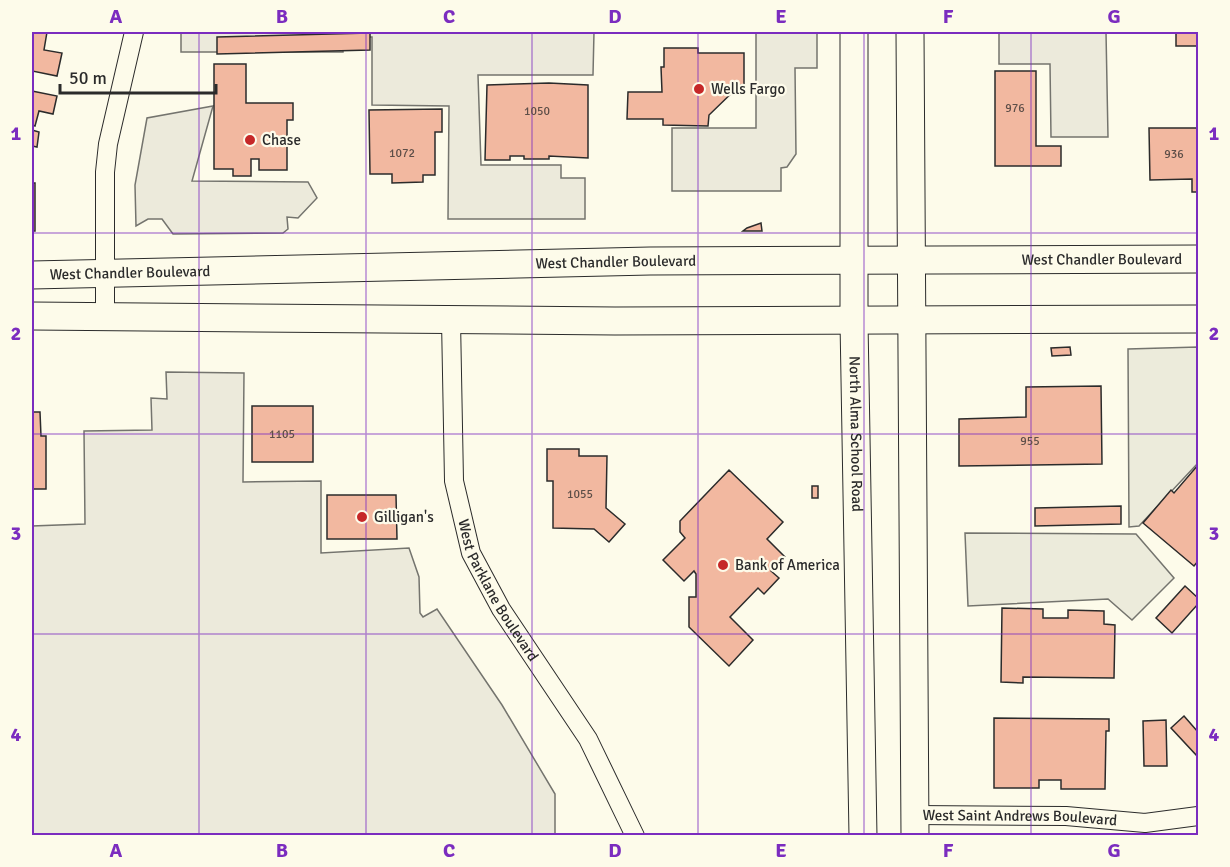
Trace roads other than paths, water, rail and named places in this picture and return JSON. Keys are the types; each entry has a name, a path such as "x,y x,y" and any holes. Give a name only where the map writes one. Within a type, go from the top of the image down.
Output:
{"main road":[{"name":"North Alma School Road","path":"854,32 854,322 863,836"},
{"path":"910,32 914,825"},
{"name":"West Chandler Boulevard","path":"32,275 650,261 1198,259"},
{"path":"32,316 854,322 1198,319"}],"street":[{"path":"105,316 105,172 108,144 134,32"},
{"name":"West Parklane Boulevard","path":"451,320 454,481 471,553 501,609 588,739 635,836"},
{"name":"West Saint Andrews Boulevard","path":"914,825 1082,818 1145,823 1198,816"}],"place":[{"name":"Wells Fargo","path":"699,89"},
{"name":"Chase","path":"250,140"},
{"name":"Gilligan's","path":"362,517"},
{"name":"Bank of America","path":"723,565"}]}
